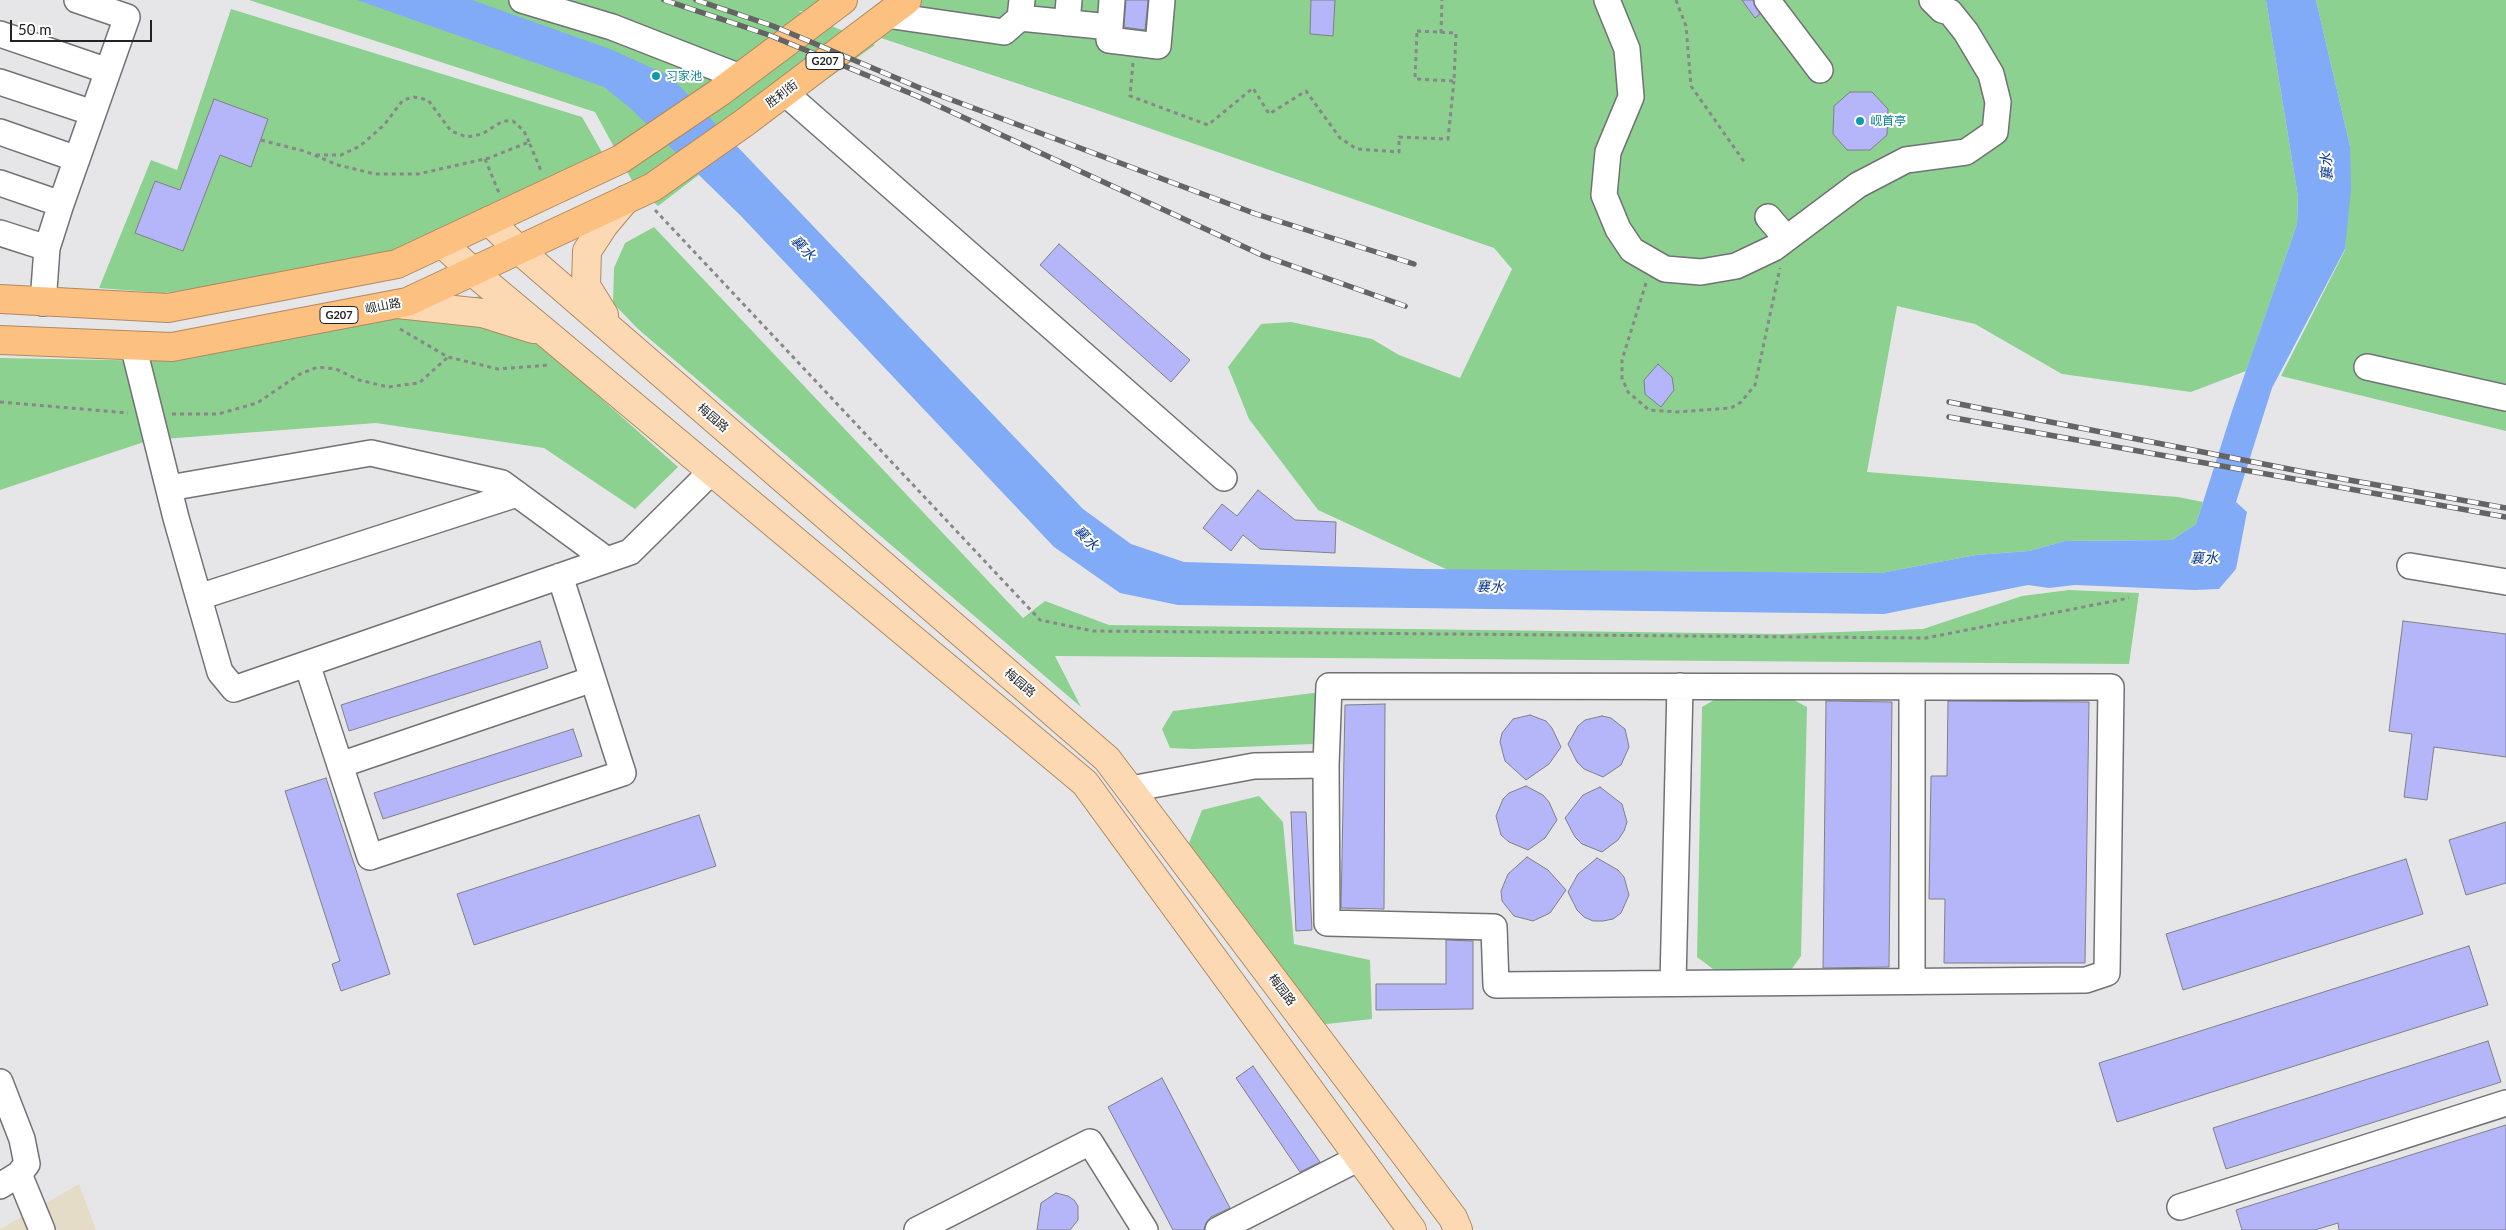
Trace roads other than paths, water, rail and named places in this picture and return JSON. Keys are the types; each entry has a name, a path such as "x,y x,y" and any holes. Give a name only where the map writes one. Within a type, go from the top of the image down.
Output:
{"highway":[{"path":"0,299 43,303 168,308 397,264 621,159 730,85 843,0"},
{"name":"胜利街","path":"640,193 744,123 897,8"},
{"name":"岘山路","path":"0,340 172,347 407,302 640,193"}],"main road":[{"path":"615,333 586,286 587,251 604,225 640,193"},
{"name":"梅园路","path":"498,217 519,250 1107,758 1453,1218 1458,1230"},
{"path":"442,243 473,272 1085,783 1412,1230"},
{"path":"398,304 482,313 546,333"}],"street":[{"path":"43,303 47,248 126,17 77,0"},
{"path":"522,0 612,27 730,85"},
{"path":"1112,0 1109,40 1158,46 1162,0"},
{"path":"1607,0 1627,49 1631,97 1608,152 1604,195 1618,229 1632,250 1665,269 1701,272 1736,266 1774,248 1858,185 1906,160 1966,152 1995,132 1998,102 1991,74 1966,32 1950,12 1942,10 1932,0"},
{"path":"1768,0 1820,70"},
{"path":"897,8 1004,32 1021,9 1068,11 1110,27"},
{"path":"0,34 108,71"},
{"path":"0,82 93,113"},
{"path":"784,92 1224,478"},
{"path":"0,132 77,159"},
{"path":"0,183 61,204"},
{"path":"1768,217 1786,238"},
{"path":"0,233 47,248"},
{"path":"133,345 169,488 220,672 234,689 630,552 712,472"},
{"path":"2367,366 2506,398"},
{"path":"169,488 371,453 502,483 607,560"},
{"path":"199,597 517,494"},
{"path":"2410,566 2506,582"},
{"path":"307,664 370,857 623,773 560,576"},
{"path":"340,765 593,679"},
{"path":"1328,686 1680,686 2111,687 2107,973 2086,980 1496,985 1494,927 1328,923 1326,765 1328,686"},
{"path":"1673,983 1680,686"},
{"path":"1912,687 1912,981"},
{"path":"1131,789 1254,766 1326,765"},
{"path":"0,1082 22,1139 26,1164 7,1181 42,1230"},
{"path":"2180,1208 2506,1104"},
{"path":"917,1230 1090,1142 1145,1230"},
{"path":"1218,1230 1360,1158"}],"water":[{"name":"襄水","path":"357,0 472,0 610,49 670,76 1083,509 1131,544 1184,562 1423,569 1881,573 1976,555 2029,551 2065,541 2172,540 2196,524 2233,408 2297,224 2298,197 2266,0 2316,0 2350,146 2351,189 2345,249 2272,388 2236,502 2247,512 2236,569 2219,589 2195,590 2075,585 2049,588 2028,585 1884,614 1178,605 1120,593 1054,547 741,216 630,108 604,87"}],"railway":[{"path":"664,0 769,35 917,96 1264,256 1405,306"},
{"path":"696,0 773,26 920,88 1256,214 1414,264"},
{"path":"1949,402 2304,472 2506,508"},
{"path":"1949,417 2506,517"}],"place":[{"name":"习家池","path":"656,76"},
{"name":"岘首亭","path":"1860,121"}]}
